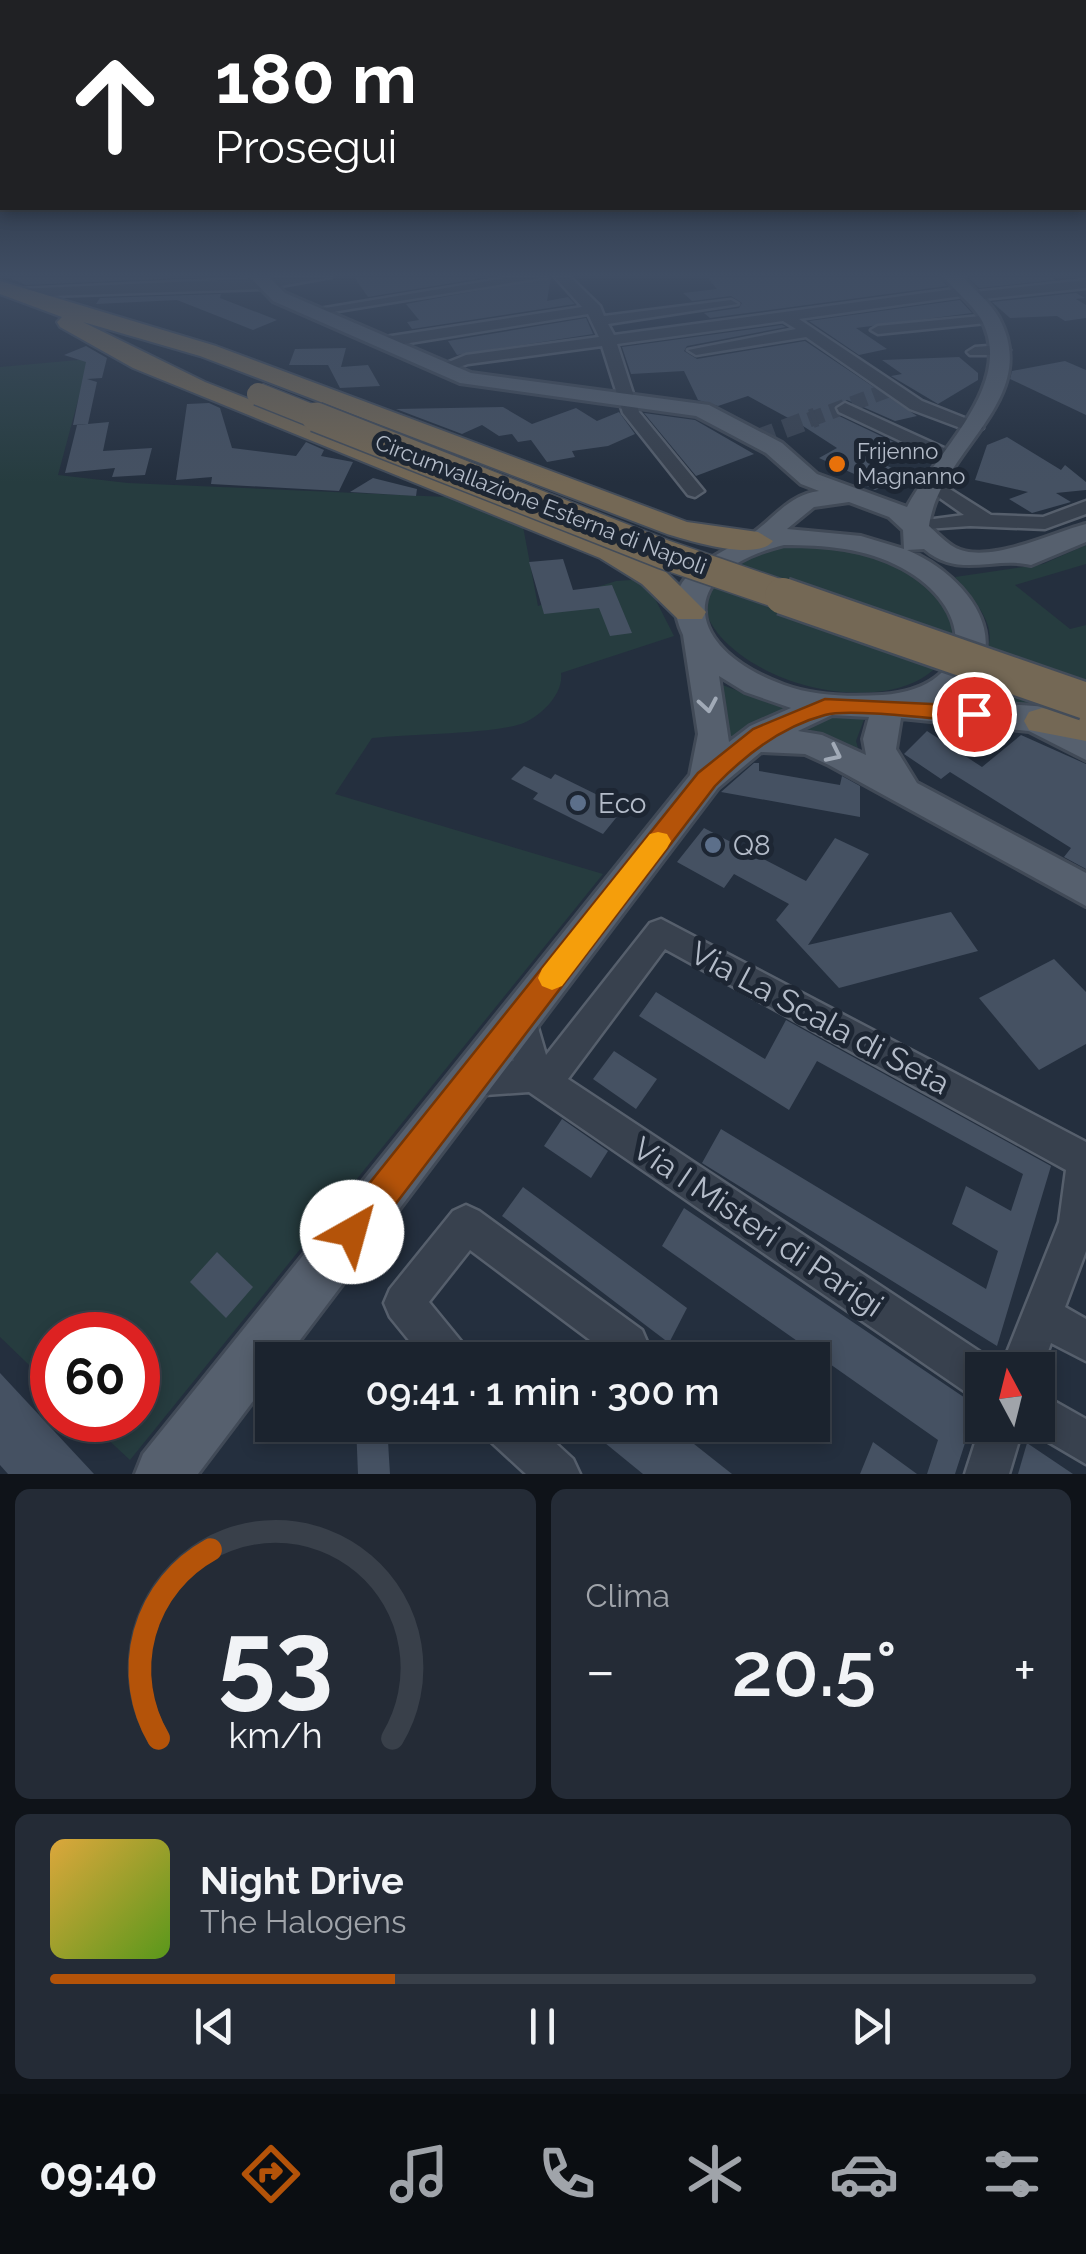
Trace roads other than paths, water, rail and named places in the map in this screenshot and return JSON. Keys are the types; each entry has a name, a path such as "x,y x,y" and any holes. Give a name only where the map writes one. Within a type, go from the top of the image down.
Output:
{"highway":[{"path":"112,346 140,363 196,387 611,552 653,576 693,622"},
{"name":"Circumvallazione Esterna di Napoli","path":"145,346 688,549 1086,686"},
{"path":"184,346 678,528 709,537 758,541"},
{"name":"Circumvallazione Esterna di Napoli","path":"264,391 663,554 1086,701"},
{"path":"1038,720 1086,728"}],"main road":[{"path":"393,346 488,384 701,410 757,438 810,479 888,508 925,505"},
{"path":"908,795 883,764 877,747 882,719 892,706 944,688 970,656 968,619 929,569 913,540 925,505 949,458 995,400 1004,364 1000,346"},
{"path":"757,438 807,500 872,524 925,505"},
{"path":"758,541 807,500 856,496"},
{"path":"925,505 940,552 958,559 1050,548"},
{"path":"706,780 714,734 691,593 699,576 734,549 758,541 812,536 870,546 929,569 979,570 1050,548 1086,532"},
{"path":"693,622 725,666 754,684 825,706 892,706 1038,720 1086,713"},
{"path":"163,1474 706,780 751,741 825,706"},
{"path":"1038,720 1086,748"},
{"path":"751,741 810,743 1086,891"}],"street":[{"path":"442,368 466,360 588,346"},
{"path":"613,346 627,404 695,490"},
{"path":"696,350 722,346"},
{"path":"828,346 916,404 974,428"},
{"path":"975,352 1002,350"},
{"path":"845,408 949,458"},
{"path":"925,505 1004,522"},
{"path":"925,505 956,520 1004,522 1045,522 1086,507"},
{"name":"Via La Scala di Seta","path":"539,1080 661,932 1085,1160 1082,1224"},
{"path":"471,1080 539,1080 521,1017"},
{"name":"Via I Misteri di Parigi","path":"539,1080 965,1367"},
{"path":"435,1342 404,1303 466,1224 625,1342"},
{"path":"1028,1352 1082,1224"},
{"path":"1043,1316 1086,1342"},
{"path":"1055,1424 1086,1443"},
{"path":"523,1442 558,1474"},
{"path":"987,1474 997,1442"}],"tunnel":[{"path":"809,420 891,389"},
{"path":"757,439 816,417"}],"place":[{"name":"Frijenno Magnanno","path":"837,464"},
{"name":"Eco","path":"578,803"},
{"name":"Q8","path":"713,845"}]}
